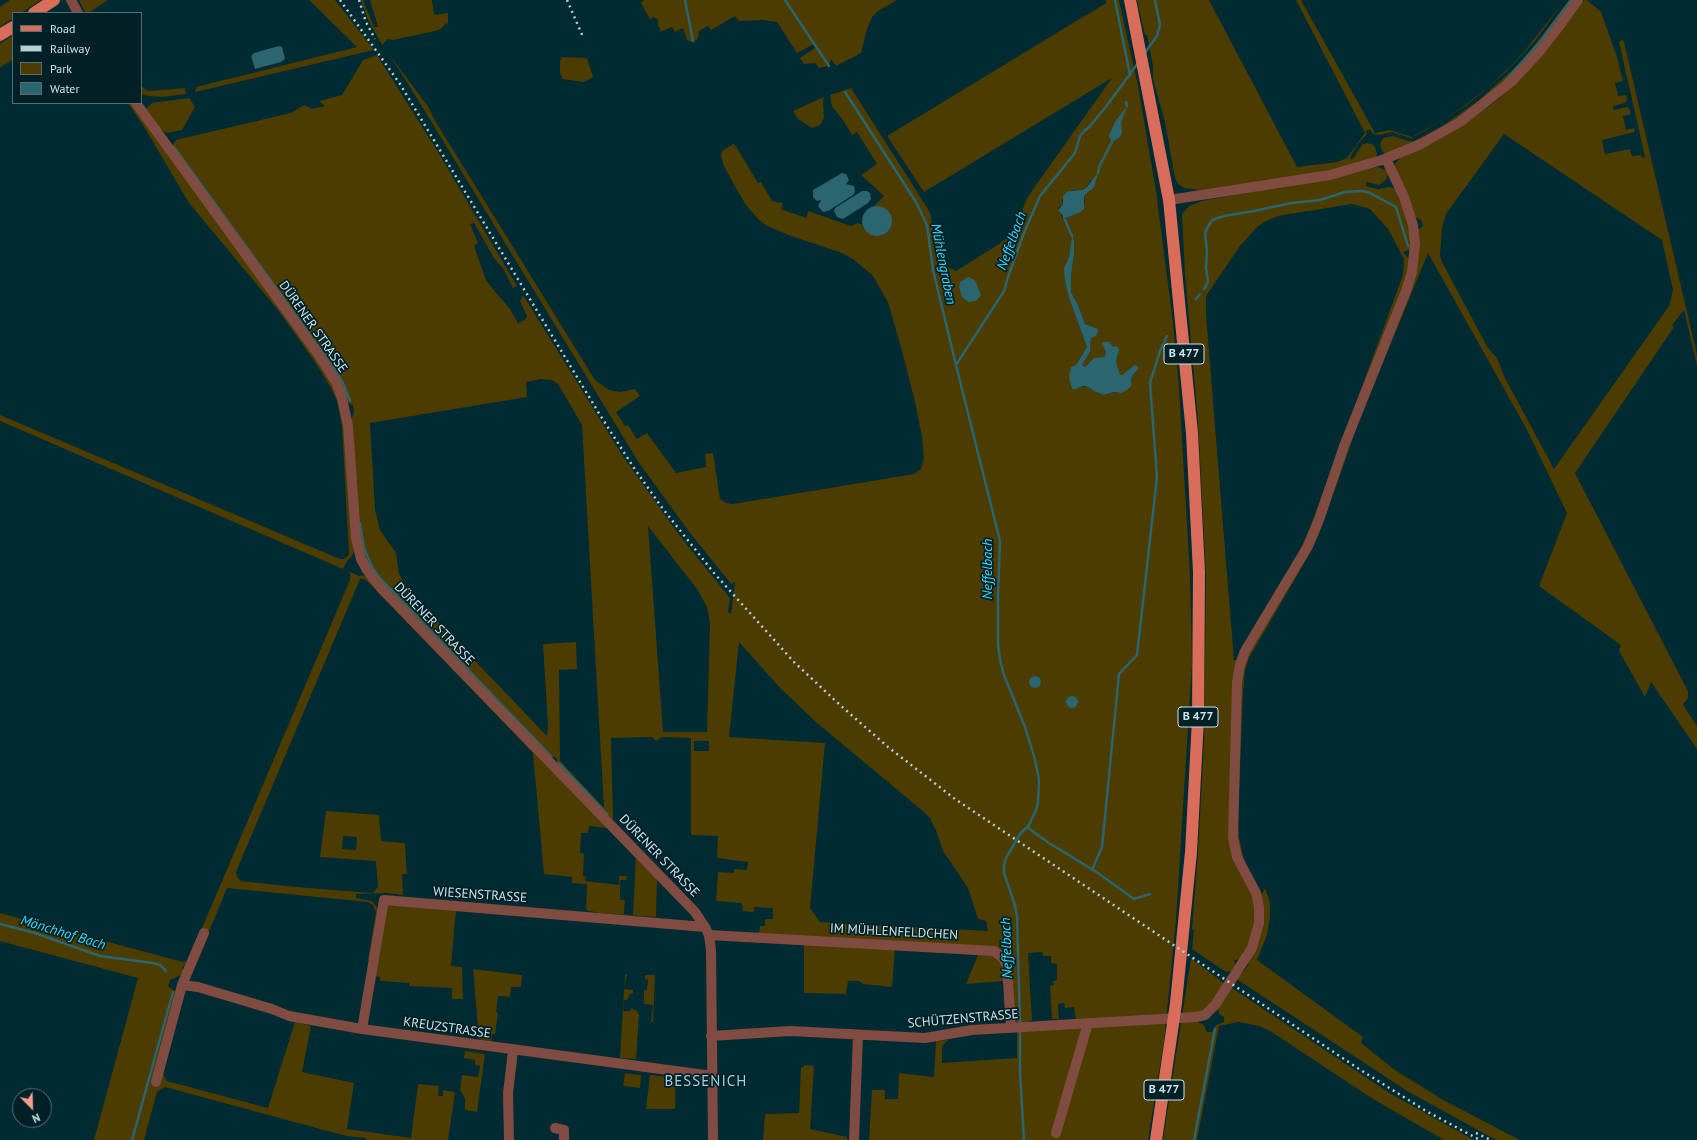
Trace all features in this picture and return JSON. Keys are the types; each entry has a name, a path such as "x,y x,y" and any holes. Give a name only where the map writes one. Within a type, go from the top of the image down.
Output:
{"main road":[{"name":"B 477","path":"1130,0 1169,200 1192,433 1199,572 1199,660 1196,769 1185,925 1176,1003 1156,1140"},
{"path":"36,12 53,1"},
{"path":"0,35 12,28"}],"street":[{"path":"71,0 77,12"},
{"path":"1169,200 1330,175 1386,159 1410,150 1448,130 1472,114 1501,91 1539,52 1578,0"},
{"name":"DÜRENER STRASSE","path":"137,104 309,342 336,382 342,398 348,426 356,538 361,559 367,570 381,588 690,906 707,931 711,950 713,1140"},
{"name":"SCHÜTZENSTRASSE","path":"711,1036 778,1031 925,1038 972,1030 1193,1017 1207,1014 1220,999 1227,985 1252,948 1260,923 1256,894 1237,857 1233,838 1237,682 1240,665 1246,651 1308,546 1344,446 1406,291 1412,272 1415,244 1413,225 1406,203 1386,159"},
{"name":"WIESENSTRASSE","path":"362,1029 384,900 707,931"},
{"name":"IM MÜHLENFELDCHEN","path":"707,931 994,951 1003,958 1007,966 1018,1027"},
{"path":"156,1082 182,985 204,933"},
{"name":"KREUZSTRASSE","path":"182,985 198,987 272,1009 289,1016 362,1029 713,1076"},
{"path":"1056,1133 1088,1023"},
{"path":"854,1140 858,1035"},
{"path":"509,1140 508,1098 513,1050"},
{"path":"555,1128 564,1130 564,1140"}],"green space":[{"path":"10,0 41,0 23,12 12,12 12,19 0,27 0,7"},
{"path":"79,0 108,0 90,12 85,12"},
{"path":"309,0 335,0 374,50 195,92 196,87 357,47"},
{"path":"361,0 363,0 374,27 378,27 370,0 432,0 434,15 448,13 448,24 446,23 441,29 435,31 393,40 388,39 382,45 368,20"},
{"path":"644,0 897,0 878,11 872,17 867,29 861,53 836,66 831,59 829,66 819,68 815,63 804,64 800,58 816,47 814,44 797,53 777,22 762,20 739,21 735,16 711,30 708,26 699,31 698,39 691,42 687,40 683,28 675,32 672,27 660,32 658,20 654,17 650,19 641,3"},
{"path":"1106,0 1119,0 1138,86 1156,191 1173,323 1179,388 1190,576 1192,663 1176,920 1164,1041 1148,1140 869,1140 872,1090 885,1090 885,1099 898,1099 899,1073 934,1077 936,1041 948,1040 942,1046 942,1063 1017,1058 1018,1030 1081,1028 1088,1033 1076,1022 1074,1007 1065,1008 1064,1003 1058,1004 1059,1019 1052,1019 1050,986 1054,985 1053,981 1057,980 1057,964 1051,963 1051,956 1043,956 1042,952 1028,953 1032,1020 1018,1025 1015,1021 1005,981 966,984 979,953 895,948 892,987 863,984 859,981 848,981 846,994 804,993 804,944 759,933 760,926 765,926 765,919 773,919 773,908 754,907 754,912 742,911 743,906 741,903 716,901 718,872 734,873 734,869 747,870 748,862 717,858 718,836 691,835 691,738 662,737 656,741 652,737 611,738 612,820 557,764 557,759 554,756 552,758 384,586 367,562 361,544 351,419 354,413 353,405 347,402 173,148 173,144 176,140 291,113 304,105 312,109 325,106 319,101 342,95 363,60 377,55 438,152 517,286 513,288 504,270 494,258 474,223 470,224 478,243 474,246 486,280 510,309 518,323 525,320 527,316 520,301 523,295 624,458 680,536 730,598 728,612 731,614 735,583 733,582 732,585 690,533 639,463 389,54 429,108 434,119 595,380 609,390 620,392 635,389 640,396 616,412 625,426 628,425 637,439 647,433 676,473 706,467 705,454 713,453 720,499 726,503 733,504 914,474 921,469 924,458 922,437 915,402 902,351 888,302 873,276 853,259 842,253 791,236 767,226 759,220 746,205 724,166 721,156 722,151 733,144 735,145 758,183 761,182 772,201 783,203 781,209 806,218 808,211 851,226 858,223 862,225 864,230 891,218 884,208 873,207 884,196 861,175 877,164 857,132 852,135 832,106 830,95 851,88 928,209 931,216 938,269 944,260 948,267 956,271 999,244 1014,232 1027,198 1112,78 924,192 887,136 1106,3","holes":["1091,180 1090,191 1084,196 1085,202 1079,213 1063,219 1058,208 1063,204 1062,200 1072,190 1082,190 1086,188","1072,237 1074,241 1074,254 1071,276 1071,292 1078,305 1085,324 1097,329 1091,338 1090,352 1082,365 1085,367 1094,359 1105,357 1107,355 1104,347 1113,347 1118,355 1116,362 1120,375 1133,366 1134,372 1132,381 1121,393 1114,392 1104,395 1088,387 1079,387 1076,365 1087,347 1069,298 1065,282 1066,262 1069,258","541,379 552,380 558,384 582,425 604,808 560,761 559,670 577,669 576,642 543,644 548,725 547,736 411,594 399,574 396,553 380,530 375,510 370,423 527,397 526,382","648,526 697,589 707,607 710,623 707,732 663,732","739,642 781,689 817,723 930,818 943,851 968,888 978,919 986,921 988,931 820,922 810,908 825,743 729,737","694,741 709,741 709,751 694,751"]},
{"path":"1137,0 1209,0 1297,167 1337,162 1347,158 1365,133 1296,0 1301,0 1375,133 1390,130 1412,137 1464,106 1489,86 1511,66 1527,48 1565,0 1535,41 1507,71 1467,105 1423,132 1411,138 1392,132 1378,135 1372,133 1370,129 1366,131 1367,134 1357,145 1350,158 1352,160 1362,145 1366,143 1372,144 1375,147 1377,154 1376,157 1344,169 1199,190 1184,188 1178,184 1175,178 1165,122 1153,79 1153,66 1147,35 1145,35"},
{"path":"1569,0 1573,0 1552,29 1511,77 1467,113 1407,147 1386,154 1382,151 1380,144 1383,138 1393,136 1408,141 1414,141 1441,127 1478,101 1519,64"},
{"path":"1584,0 1587,0 1601,12 1617,57 1623,81 1615,83 1618,96 1626,95 1627,100 1625,103 1613,106 1614,110 1627,107 1629,108 1631,114 1623,116 1626,130 1634,128 1635,132 1602,140 1605,154 1630,149 1632,156 1641,155 1642,158 1645,157 1619,42 1622,39 1624,42 1697,355 1697,365 1684,310 1672,325 1674,327 1575,473 1688,691 1688,698 1683,705 1697,726 1697,749 1651,682 1645,697 1619,651 1621,645 1539,586 1567,513 1526,428 1428,253 1358,424 1319,534 1310,553 1249,658 1245,670 1238,812 1239,698 1243,663 1302,561 1396,326 1418,230 1423,226 1421,220 1415,217 1394,168 1395,164 1399,159 1438,140 1462,126 1501,97","holes":["1504,134 1662,240 1673,290 1669,306 1554,469 1505,378 1497,358 1488,348 1442,262 1440,255 1442,228 1446,214"]},
{"path":"12,36 12,61 0,67 0,44"},
{"path":"562,57 587,58 593,77 584,82 562,79 560,72 560,61"},
{"path":"142,87 148,91 185,88 186,94 163,97 142,94"},
{"path":"824,97 824,118 820,125 812,128 798,119 793,111"},
{"path":"189,98 195,107 182,130 168,133 161,130 146,109 152,103"},
{"path":"129,104 133,104 328,376 342,408 354,550 352,556 347,561 343,569 0,421 0,415 340,559 344,559 349,555 342,426 337,401 331,388 315,362 278,310 189,203 143,125"},
{"path":"1377,167 1386,170 1388,175 1386,180 1379,185 1367,182 1366,186 1378,189 1389,187 1398,191 1408,220 1411,249 1403,252 1409,259 1409,270 1309,537 1236,663 1229,834 1255,901 1254,936 1241,959 1234,960 1236,967 1232,971 1226,972 1192,949 1204,742 1206,575 1198,420 1185,274 1182,214 1189,206 1202,201 1350,174","holes":["1352,204 1370,209 1388,229 1404,259 1403,275 1309,530 1300,550 1236,660 1234,660 1206,315 1206,296 1240,246 1257,227 1266,221 1278,216"]},
{"path":"348,571 359,576 365,575 607,828 589,826 588,833 581,833 580,853 584,854 583,876 586,877 585,881 619,885 619,876 627,876 626,880 620,880 620,900 625,900 624,914 633,915 636,857 657,879 656,917 599,913 586,910 587,884 572,883 572,877 544,874 533,753 369,583 364,579 360,579 236,872 237,877 241,881 373,893 378,887 376,861 320,857 326,811 379,815 381,841 405,843 407,874 402,874 403,895 388,893 356,894 356,898 372,901 378,909 371,961 368,960 376,912 373,905 368,902 227,888 208,934 189,959 350,580 350,573","holes":["343,836 357,837 356,850 342,849"]},
{"path":"1238,822 1239,837 1244,860 1262,894 1265,888 1270,903 1270,917 1267,935 1257,960 1363,1037 1361,1043 1395,1070 1445,1101 1520,1140 1496,1140 1407,1091 1235,978 1243,972 1249,964 1247,961 1262,924 1238,850"},
{"path":"391,904 456,910 451,966 462,967 463,999 452,999 452,988 409,986 409,983 380,981 380,977 375,976 386,908"},
{"path":"0,913 183,962 187,961 182,968 185,970 179,976 170,980 168,986 175,991 162,1073 167,1081 268,1108 295,1022 311,1026 302,1072 354,1083 347,1129 411,1138 418,1084 439,1086 438,1096 443,1096 443,1090 455,1092 448,1140 366,1140 366,1138 346,1136 165,1087 157,1092 144,1140 94,1140 138,978 0,941"},
{"path":"1191,958 1225,984 1198,1022 1204,1025 1207,1032 1212,1032 1216,1025 1224,1022 1224,1017 1219,1014 1218,1007 1229,986 1391,1094 1474,1140 1444,1140 1373,1099 1270,1031 1259,1026 1238,1022 1219,1026 1197,1140 1163,1140"},
{"path":"473,969 522,975 521,987 511,987 510,997 498,996 496,1012 498,1013 495,1034 492,1034 491,1041 479,1039"},
{"path":"625,974 627,974 624,988"},
{"path":"645,975 655,975 653,1022 651,1022 653,1005 644,1004 644,990 647,990 648,982 648,980 645,979"},
{"path":"624,989 633,990 633,993 629,995 627,1000 624,1000 623,1011 630,1011 631,1008 637,1011 639,1015 636,1059 620,1058"},
{"path":"465,1051 485,1054 477,1112 465,1110 465,1098 460,1090 462,1075 478,1077 480,1066 475,1065 475,1060 464,1058"},
{"path":"804,1065 814,1066 810,1129 847,1137 847,1140 763,1140 765,1114 799,1113 801,1067 804,1067"},
{"path":"625,1073 641,1075 640,1088 623,1086"},
{"path":"650,1075 676,1078 675,1109 646,1109"}],"water":[{"path":"279,46 282,47 285,59 281,62 255,69 251,56 254,53"},
{"path":"1127,106 1121,123 1122,133 1120,137 1112,142 1109,136 1111,131 1115,122"},
{"path":"842,173 846,174 849,180 846,184 854,186 855,192 853,195 828,211 823,212 818,206 821,200 817,201 813,197 813,190"},
{"path":"1098,173 1094,187 1084,196 1084,209 1079,213 1063,219 1063,216 1058,210 1063,204 1063,196 1068,191 1082,190 1086,188"},
{"path":"862,191 867,191 870,193 871,199 868,203 843,219 837,217 834,211 835,208"},
{"path":"877,206 883,207 891,215 891,227 883,235 877,236 871,235 863,227 862,221 863,215 871,207"},
{"path":"1072,236 1074,241 1074,254 1071,276 1071,292 1078,305 1085,324 1098,329 1096,336 1091,338 1090,352 1082,365 1085,367 1094,358 1105,357 1106,352 1102,344 1103,342 1109,342 1113,347 1117,346 1119,349 1116,362 1120,375 1133,366 1136,365 1139,368 1132,376 1131,386 1121,393 1114,392 1104,395 1083,386 1073,390 1069,379 1071,367 1076,365 1087,347 1069,298 1065,282 1064,268 1069,257"},
{"path":"968,277 975,280 981,295 976,301 968,302 962,297 959,287 960,282"},
{"path":"1033,676 1037,676 1041,682 1037,688 1033,688 1029,684 1029,680"},
{"path":"1074,696 1077,697 1077,707 1070,708 1067,707 1066,700 1067,697"}],"waterway":[{"path":"685,0 693,41"},
{"name":"Mühlengraben","path":"785,0 829,66"},
{"path":"1115,0 1130,75"},
{"name":"Neffelbach","path":"1144,54 1157,36 1160,25 1155,0"},
{"path":"1504,82 1538,44 1571,0"},
{"name":"Neffelbach","path":"1020,1025 1017,917 1015,905 1004,873 1004,865 1006,858 1020,834 1029,825 1036,810 1038,803 1039,779 1025,727 1004,675 1000,660 998,644 1000,541 956,365 1004,291 1024,233 1040,196 1075,153 1080,136 1105,108 1138,63"},
{"name":"Mühlengraben","path":"845,92 916,202 927,225 933,270 956,365"},
{"path":"1126,102 1127,106"},
{"path":"1098,173 1099,167 1112,142"},
{"path":"174,147 334,368 343,383 350,401"},
{"path":"1204,289 1208,282 1205,232 1212,220 1224,216 1291,203 1320,200 1345,192 1363,191 1370,193 1396,207 1408,246"},
{"path":"1065,220 1072,236"},
{"path":"1196,299 1200,294"},
{"path":"1092,870 1102,847 1119,674 1137,655 1157,477 1150,383 1160,351 1167,336"},
{"path":"360,523 364,548 372,567 379,577 551,756"},
{"path":"559,763 607,814"},
{"path":"1027,827 1049,843 1098,873 1134,899 1150,894"},
{"name":"Mönchhof Bach","path":"0,924 35,933 100,956 153,963 160,965 166,971"},
{"name":"Mönchhof Bach","path":"132,1140 173,992"},
{"path":"1194,1140 1215,1029"},
{"name":"Neffelbach","path":"1020,1030 1020,1072 1024,1140"}],"railway":[{"path":"340,0 400,84 600,415 634,468 663,509 714,573 794,662 888,747 955,799 1359,1069 1426,1111 1480,1140"},
{"path":"359,0 366,22 375,39"},
{"path":"567,0 583,37"},
{"path":"1476,1133 1491,1140"}],"district":[{"name":"BESSENICH","path":"706,1082"}]}
